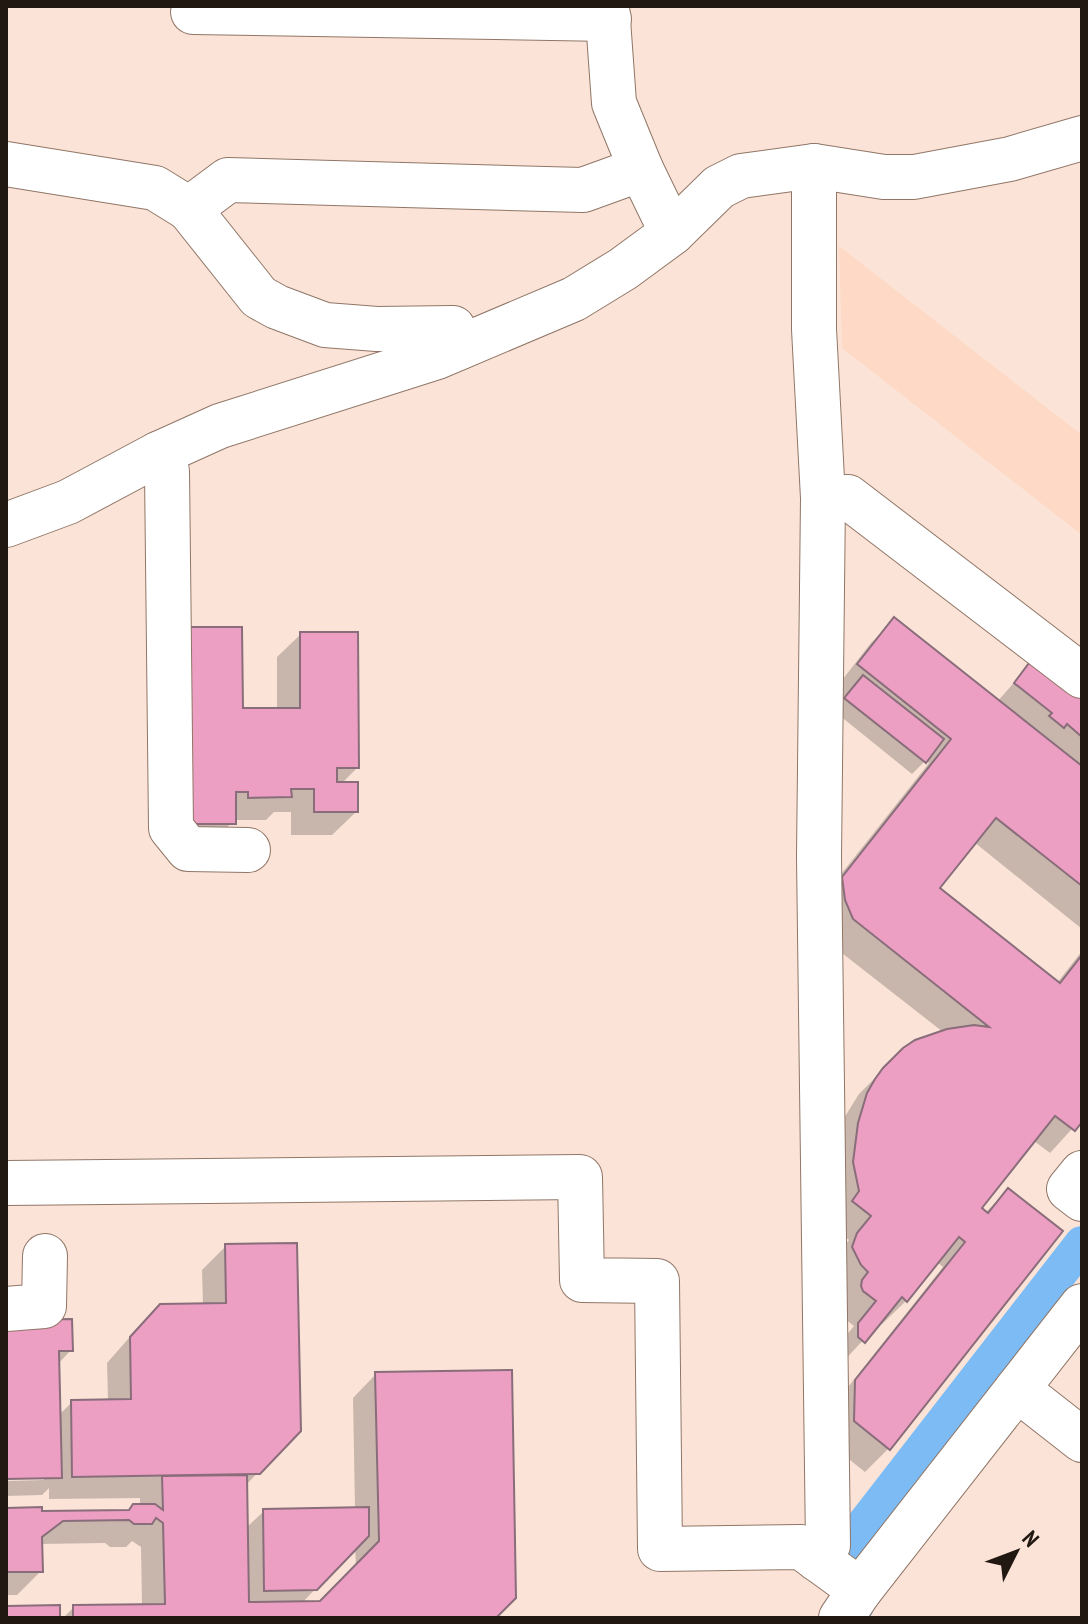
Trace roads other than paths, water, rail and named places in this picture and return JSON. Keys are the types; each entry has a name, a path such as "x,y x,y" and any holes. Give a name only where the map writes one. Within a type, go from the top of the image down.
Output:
{"street":[{"path":"193,12 608,12 614,103 672,233"},
{"path":"11,512 68,502 158,454 220,426 460,347 574,299 623,269 672,233 719,187 741,176 814,166 884,177 914,177 1010,159 1082,138"},
{"path":"6,164 155,188 189,209 259,297 277,307 325,325 377,329 453,328 460,347"},
{"path":"814,166 814,329 823,498 819,857 828,1545 817,1559"},
{"path":"189,209 228,180 583,190 641,169"},
{"path":"158,454 167,471 171,828 188,849 248,850"},
{"path":"823,498 848,497 1082,676"},
{"path":"6,1183 266,1171 580,1177 582,1280 634,1272 657,1281 660,1549 801,1547 817,1559 850,1604 1082,1306"},
{"path":"1082,1173 1069,1189 1082,1199"},
{"path":"6,1309 44,1306 45,1256"},
{"path":"1017,1389 1082,1440"}],"waterway":[{"path":"856,1606 857,1534 1082,1244"}]}
